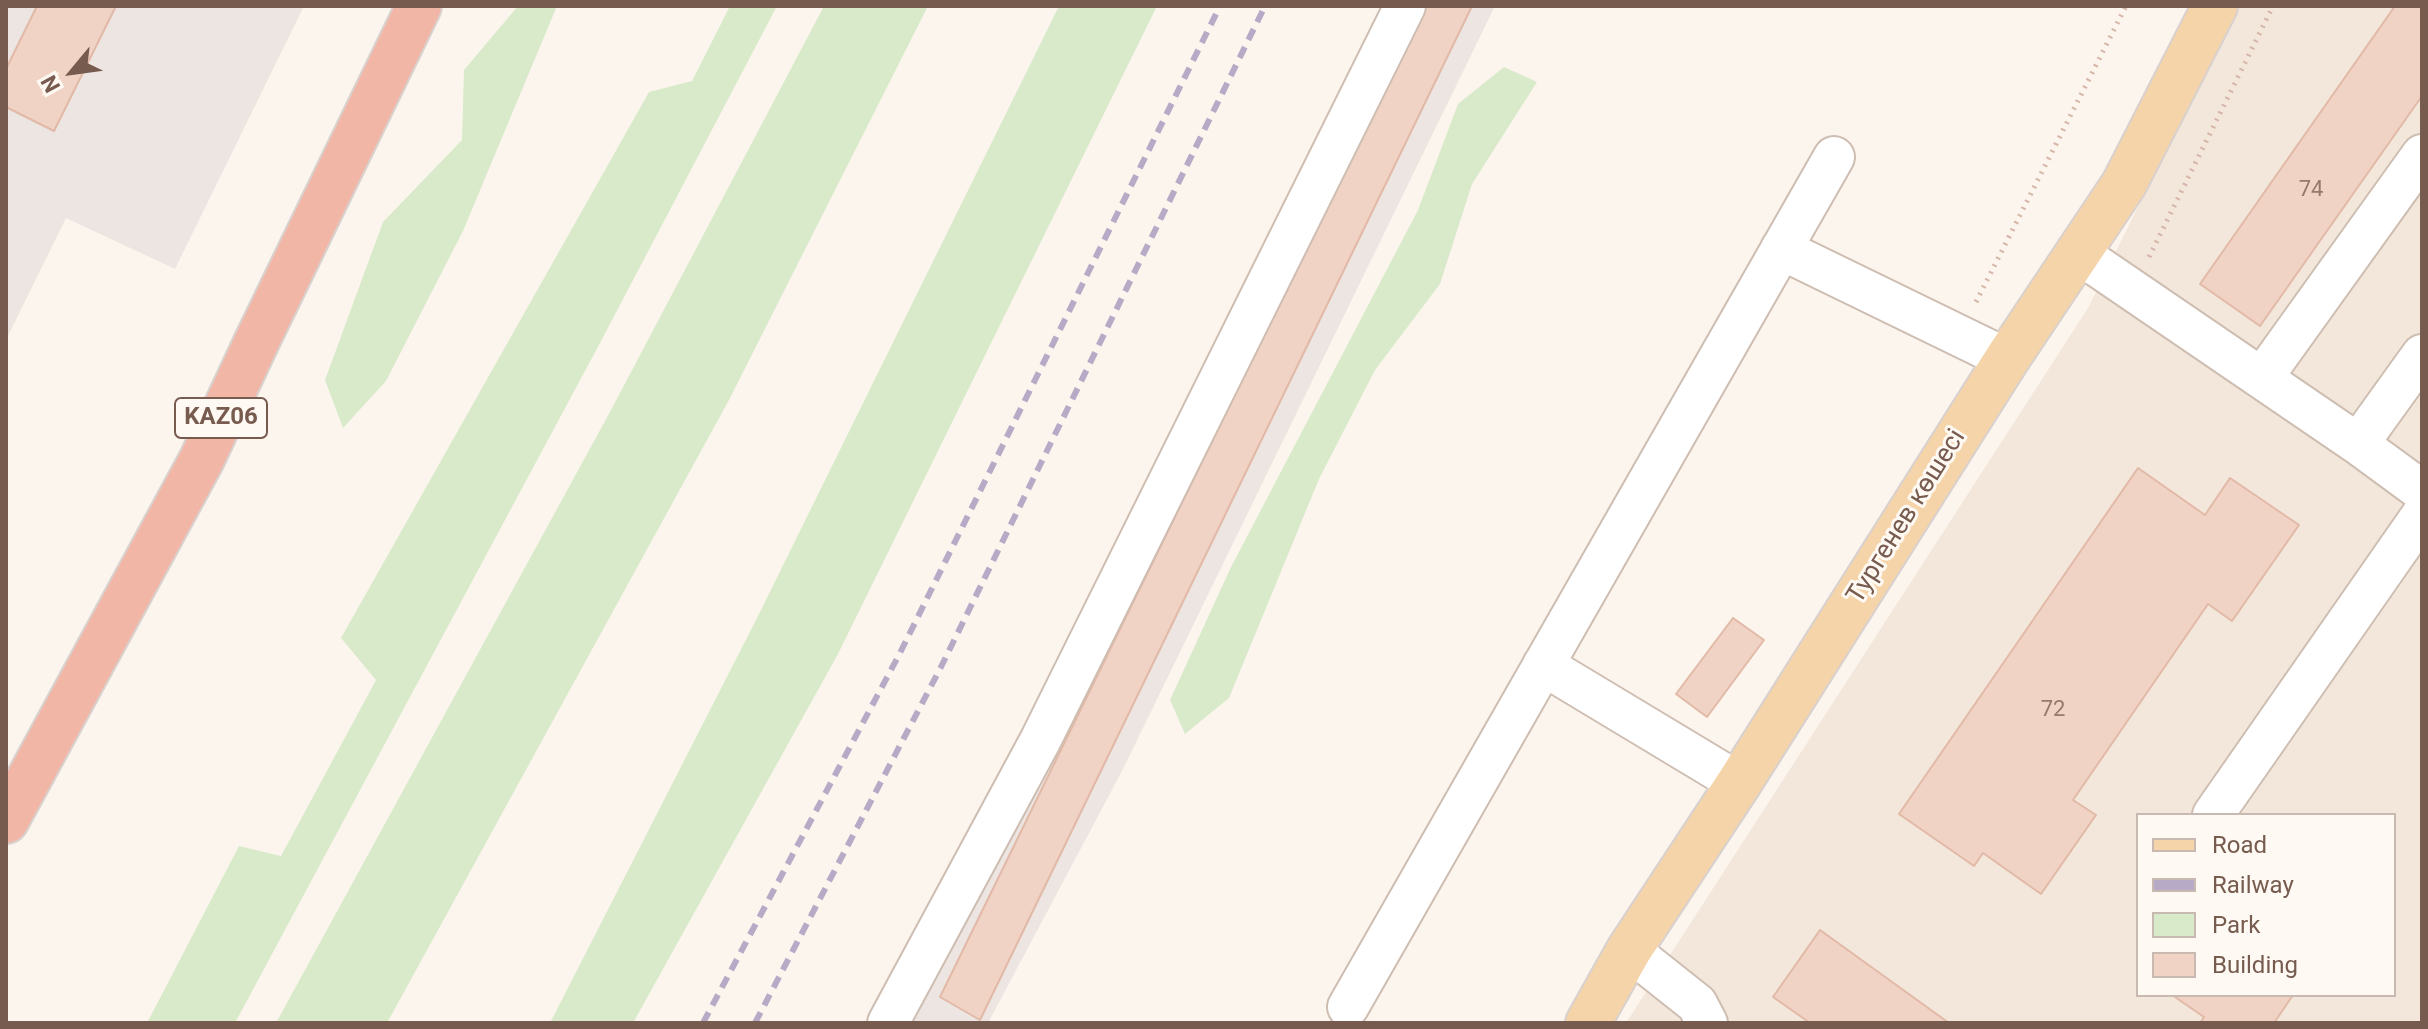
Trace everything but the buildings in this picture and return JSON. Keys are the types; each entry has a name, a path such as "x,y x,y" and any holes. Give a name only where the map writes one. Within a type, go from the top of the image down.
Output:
{"highway":[{"name":"KАZ06","path":"12,798 202,459 419,6"}],"main road":[{"name":"Тургенев көшесі","path":"1588,1023 1629,950 1739,783 2007,359 2124,184 2215,6"}],"lane":[{"path":"888,1023 1040,741 1405,6"},
{"path":"2262,378 2422,155"},
{"path":"1348,1007 1834,157"},
{"path":"1781,249 2007,359"},
{"path":"2078,253 2422,491"},
{"path":"2358,444 2422,355"},
{"path":"2214,813 2422,515"},
{"path":"1543,665 1739,783"},
{"path":"1629,950 1697,1004 1707,1023"}],"path":[{"path":"1959,335 2126,6"},
{"path":"2132,290 2273,6"}],"shaded area":[{"path":"6,6 304,6 175,269 66,218 6,340"},
{"path":"1405,6 1495,6 1122,771 988,1023 888,1023"},
{"path":"2237,6 2422,6 2422,1023 1626,1023 2088,308"}],"green space":[{"path":"518,6 557,6 463,231 386,381 343,428 325,380 383,222 462,140 464,70"},
{"path":"730,6 777,6 235,1023 147,1023 239,846 281,856 376,680 341,638 649,92 692,81"},
{"path":"824,6 928,6 729,400 387,1023 276,1023 611,410"},
{"path":"1059,6 1157,6 838,654 633,1023 550,1023 757,618"},
{"path":"1504,67 1537,82 1472,184 1440,284 1375,370 1319,479 1229,698 1185,734 1170,700 1231,567 1418,210 1458,104"}],"railway":[{"path":"703,1023 900,653 1220,6"},
{"path":"755,1023 941,667 1265,6"}]}
